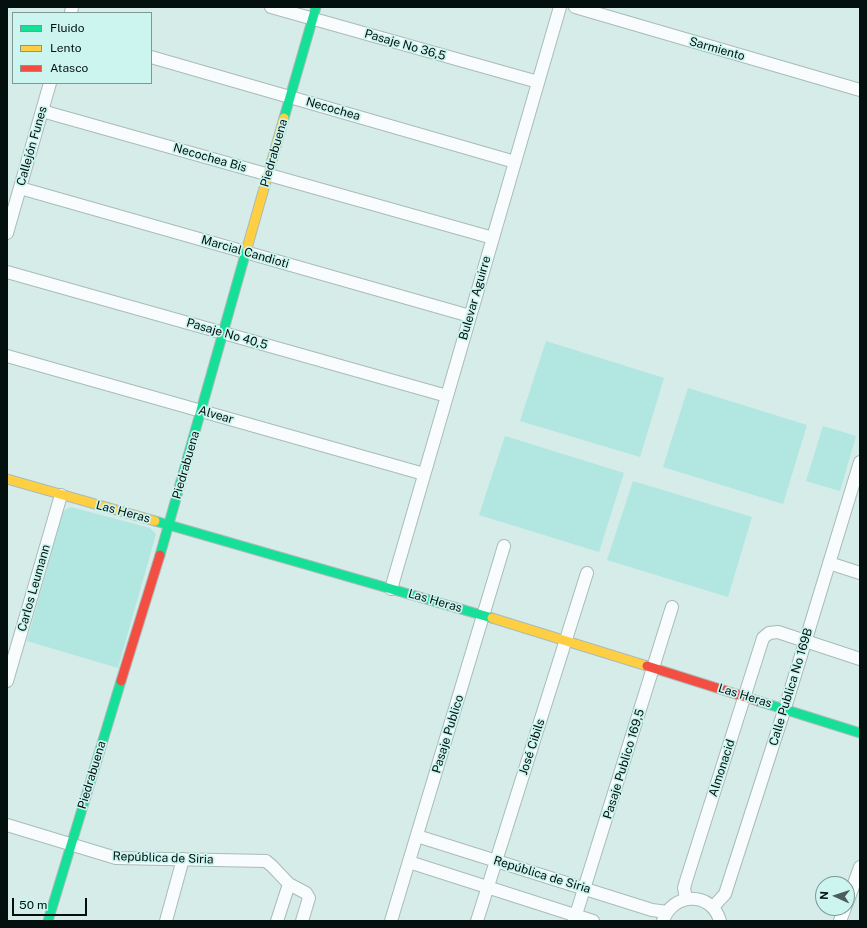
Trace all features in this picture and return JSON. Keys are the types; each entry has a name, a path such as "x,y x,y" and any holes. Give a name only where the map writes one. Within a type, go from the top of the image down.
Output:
{"street":[{"name":"Pasaje No 36,5","path":"271,7 314,13 538,82"},
{"name":"Bulevar Aguirre","path":"391,589 560,7"},
{"name":"Sarmiento","path":"575,7 860,90"},
{"name":"Piedrabuena","path":"48,921 169,524 314,13"},
{"name":"Necochea","path":"152,57 515,162"},
{"name":"Callejón Funes","path":"7,233 50,84"},
{"name":"Necochea Bis","path":"42,112 493,238"},
{"name":"Marcial Candioti","path":"20,188 470,316"},
{"name":"Pasaje No 40,5","path":"7,272 447,396"},
{"name":"Alvear","path":"7,356 424,474"},
{"name":"Calle Publica No 169B","path":"713,907 725,894 785,708 829,563 856,488 860,462"},
{"name":"Las Heras","path":"7,479 169,524 483,615 785,708 860,733"},
{"name":"Carlos Leumann","path":"7,681 61,495"},
{"name":"Pasaje Publico","path":"391,921 504,546"},
{"path":"829,563 860,573"},
{"name":"José Cibils","path":"477,921 587,573"},
{"name":"Pasaje Publico 169,5","path":"575,918 672,607"},
{"name":"Almonacid","path":"686,899 684,888 686,881 763,638 769,633 778,632 805,642"},
{"path":"805,642 860,659"},
{"name":"República de Siria","path":"7,825 116,858 266,861 289,884 306,894 309,898 302,921"},
{"name":"República de Siria","path":"417,836 585,888 652,910 665,916"},
{"path":"166,921 183,859"},
{"path":"409,862 488,887 575,918 593,921"},
{"path":"855,881 860,867"},
{"path":"277,921 289,884"},
{"path":"665,916 672,905 686,899 696,898 705,901 713,907 720,921"}],"shaded area":[{"path":"546,341 664,378 640,457 520,421"},
{"path":"688,388 807,425 783,504 663,467"},
{"path":"823,426 856,436 840,491 806,481"},
{"path":"505,436 624,473 599,552 479,515"},
{"path":"633,481 752,517 728,597 607,560"},
{"path":"71,507 150,528 156,534 118,668 27,641 63,511"}],"traffic: fast":[{"path":"284,118 316,7"},
{"path":"160,555 247,248"},
{"path":"155,521 492,618"},
{"path":"48,921 121,681"},
{"path":"758,701 860,733"}],"traffic: slow":[{"path":"247,248 284,118"},
{"path":"7,479 155,521"},
{"path":"492,618 647,666"}],"traffic: jam":[{"path":"121,681 160,555"},
{"path":"647,666 758,701"}]}
